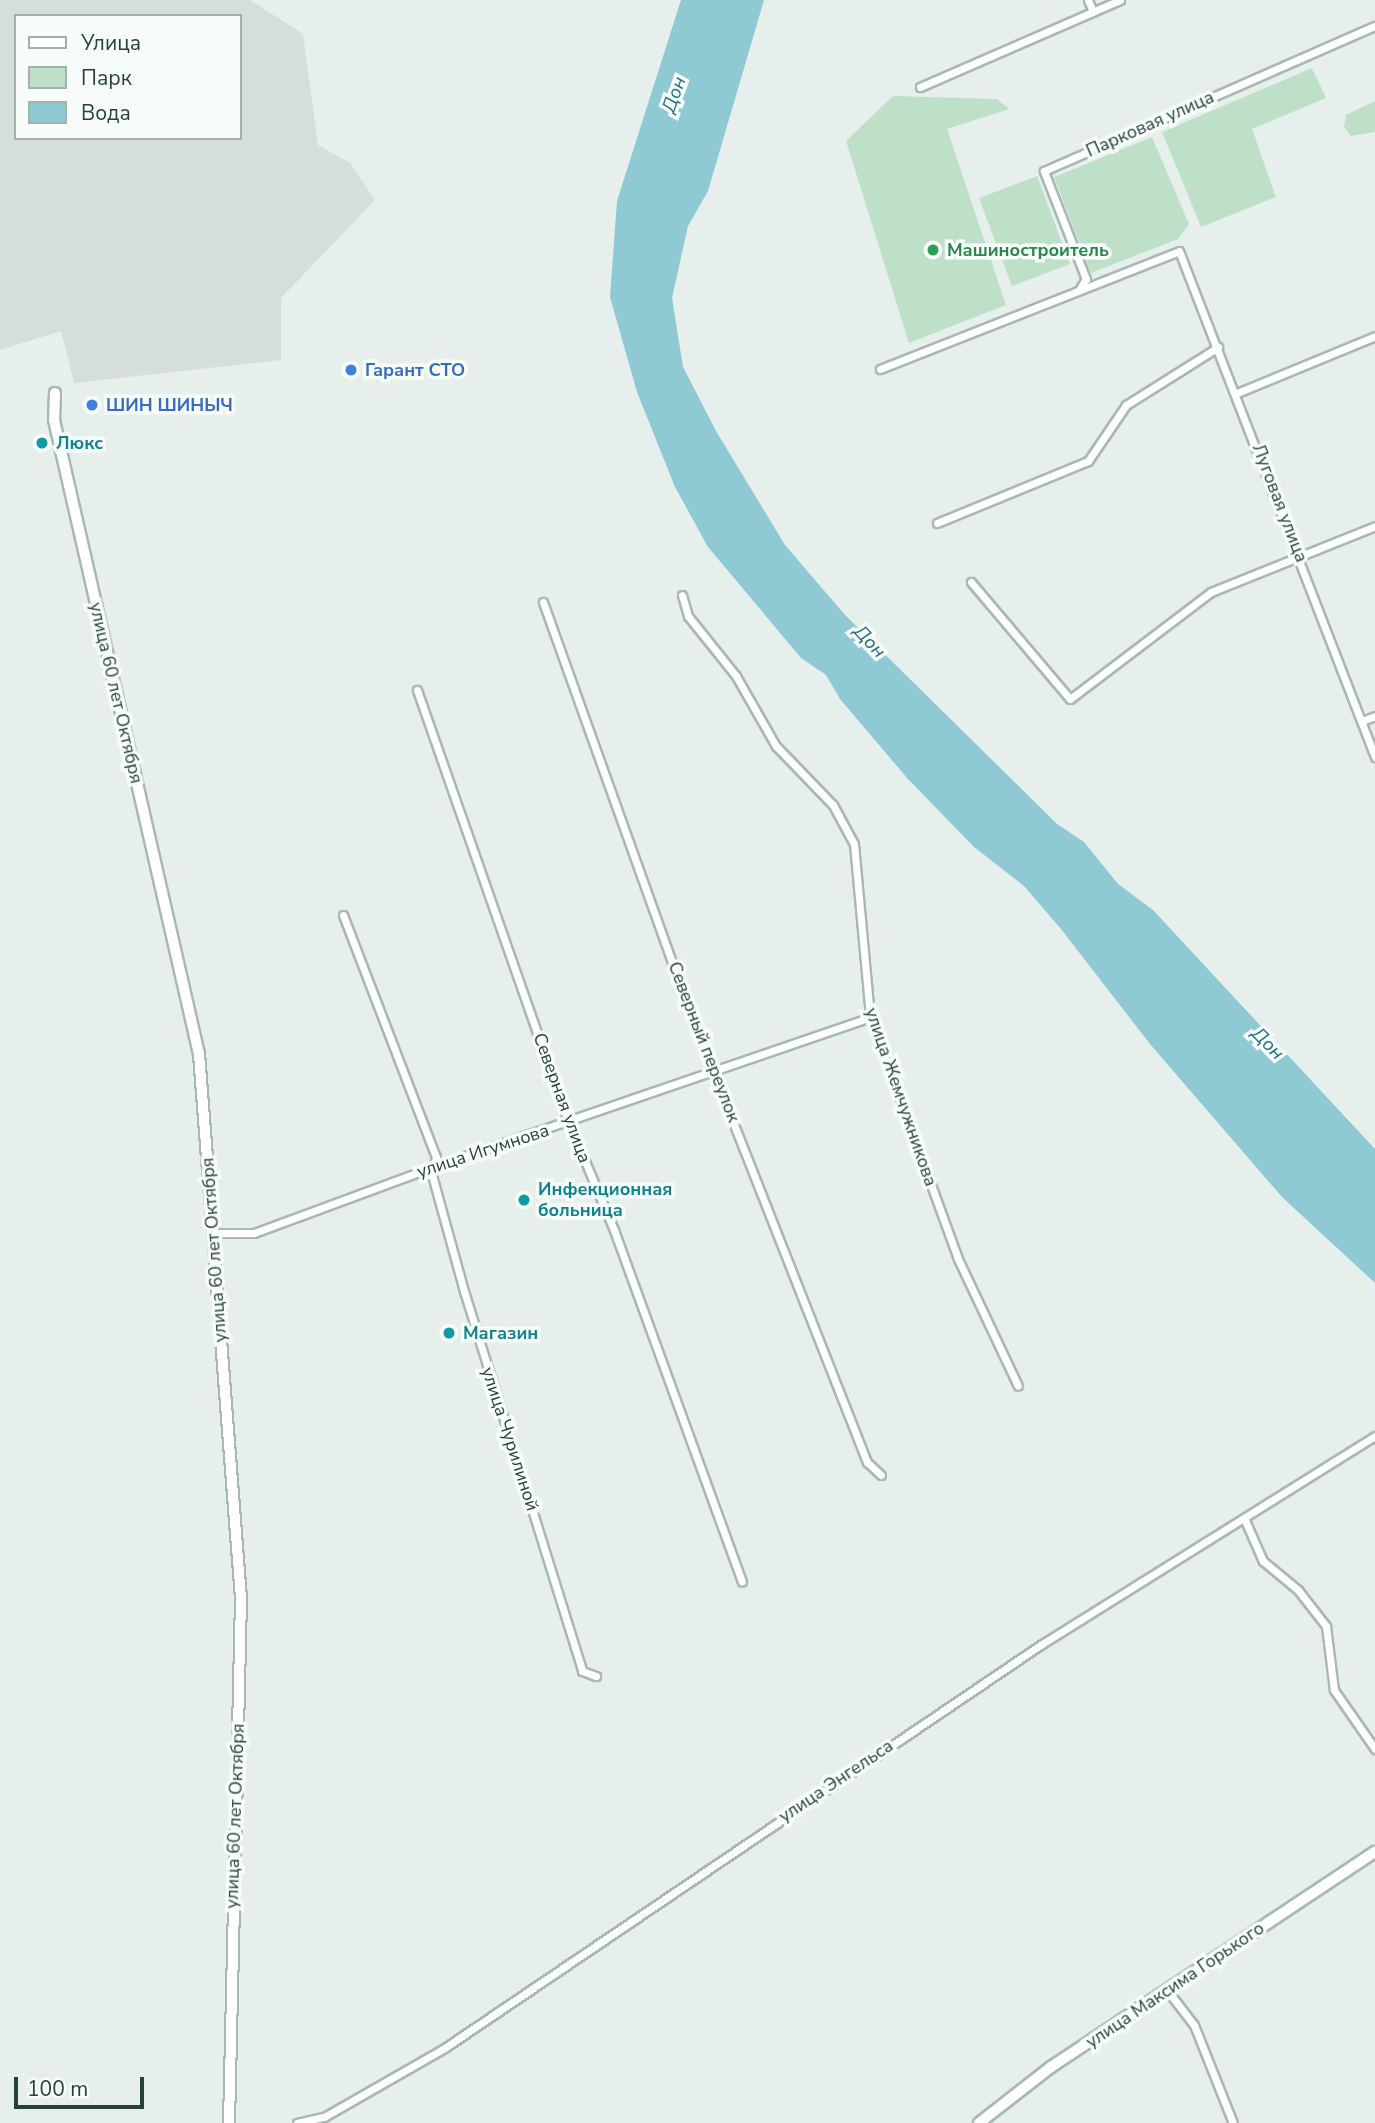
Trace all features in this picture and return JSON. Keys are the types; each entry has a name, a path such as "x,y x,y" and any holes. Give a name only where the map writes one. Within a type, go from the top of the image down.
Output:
{"street":[{"path":"1088,0 1093,12"},
{"path":"920,87 1120,0"},
{"name":"Парковая улица","path":"1078,291 1087,279 1044,171 1375,26"},
{"name":"Луговая улица","path":"1078,291 1179,251 1301,556 1375,757"},
{"path":"880,369 1078,291"},
{"path":"1237,393 1375,336"},
{"path":"937,523 1087,461 1126,405 1218,347"},
{"name":"улица 60 лет Октября","path":"55,393 54,420 199,1054 241,1598 229,2123"},
{"path":"971,582 1070,699 1165,623 1211,592 1375,526"},
{"name":"улица Жемчужникова","path":"682,595 688,616 736,676 776,746 833,805 853,845 870,1017 958,1259 1018,1386"},
{"name":"Северный переулок","path":"543,602 716,1072 867,1462 881,1475"},
{"name":"Северная улица","path":"417,690 569,1123 614,1230 742,1581"},
{"path":"1362,722 1375,716"},
{"name":"улица Чурилиной","path":"343,915 436,1157 432,1175 464,1292 582,1671 596,1676"},
{"name":"улица Игумнова","path":"213,1233 254,1233 434,1167 569,1123 615,1103 716,1072 870,1017"},
{"name":"улица Энгельса","path":"298,2123 324,2118 446,2047 858,1766 1375,1436"},
{"path":"1244,1518 1263,1561 1298,1590 1326,1626 1334,1690 1375,1749"},
{"name":"улица Максима Горького","path":"979,2123 1051,2067 1375,1852"},
{"path":"1167,1990 1194,2025 1233,2123"}],"shaded area":[{"path":"0,0 250,0 303,34 318,145 350,163 375,200 281,298 281,360 74,383 61,331 0,350"}],"green space":[{"path":"1312,68 1326,98 1252,129 1276,197 1201,227 1162,132"},
{"name":"Машиностроитель","path":"893,96 997,99 1009,109 947,129 1006,305 909,343 846,141"},
{"path":"1375,101 1375,132 1351,136 1344,127 1346,115"},
{"path":"1152,137 1189,224 1178,239 1091,273 1054,177"},
{"path":"1037,176 1070,264 1012,286 979,198"}],"water":[{"name":"Дон","path":"681,0 764,0 708,191 688,226 672,298 683,367 716,431 785,545 845,615 1057,824 1084,842 1118,884 1153,910 1375,1149 1375,1283 1282,1197 1150,1044 1061,929 1024,886 974,847 908,779 840,699 826,675 801,658 708,547 675,487 637,392 610,297 617,201"}],"place":[{"name":"Машиностроитель","path":"933,250"},
{"name":"Гарант СТО","path":"351,370"},
{"name":"ШИН ШИНЫЧ","path":"92,405"},
{"name":"Люкс","path":"42,443"},
{"name":"Инфекционная больница","path":"524,1200"},
{"name":"Магазин","path":"449,1333"}]}
